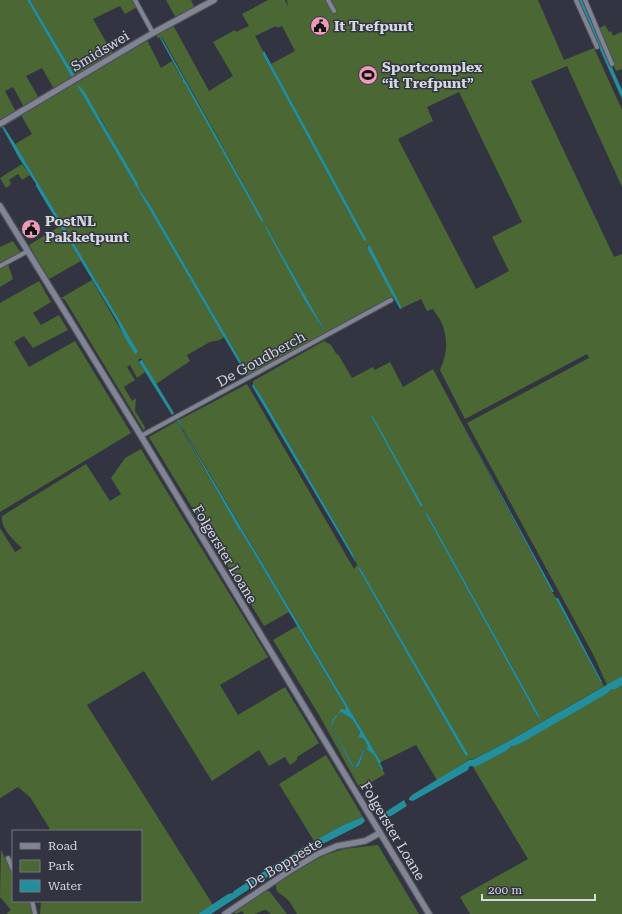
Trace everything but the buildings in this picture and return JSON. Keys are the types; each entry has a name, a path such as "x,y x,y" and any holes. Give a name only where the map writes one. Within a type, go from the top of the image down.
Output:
{"main road":[{"name":"Smidswei","path":"0,124 153,33 214,0"},
{"name":"Folgerster Loane","path":"0,206 429,914"},
{"name":"De Boppeste","path":"225,914 318,854 337,846 365,841 380,833"}],"street":[{"path":"135,0 153,33"},
{"path":"328,0 334,11"},
{"path":"576,0 597,47"},
{"path":"585,0 612,64"},
{"path":"0,266 28,251"},
{"name":"De Goudberch","path":"140,436 391,300"},
{"path":"8,858 12,868"},
{"path":"32,902 34,914"}],"green space":[{"path":"0,0 27,0 72,78 54,89 42,68 26,76 39,98 24,107 13,87 5,91 16,112 1,121 0,119"},
{"path":"30,0 133,0 137,7 125,14 120,6 93,19 113,54 75,76"},
{"path":"166,0 191,0 195,8 176,18"},
{"path":"268,0 285,0 288,6 287,0 538,0 564,60 594,48 622,110 622,187 567,66 531,81 614,257 622,254 622,676 607,685 594,656 467,423 589,358 587,354 465,419 440,370 446,348 445,332 441,322 433,309 427,311 421,299 402,308 368,245 367,248 394,297 248,375 149,203 139,189 101,119 78,87 224,337 220,340 210,342 187,355 190,361 156,384 141,358 138,360 145,372 137,378 130,365 127,367 135,380 124,387 132,401 136,398 135,411 145,427 144,431 65,300 61,298 92,280 126,339 121,324 110,304 15,144 32,134 21,115 147,40 161,68 172,61 263,222 264,221 162,37 158,39 156,34 173,25 209,91 233,76 213,42 235,30 236,32 249,26 242,14","holes":["276,26 277,28 282,26 295,51 271,64 365,241 262,53 263,51 255,36","459,92 522,222 492,237 509,271 476,289 398,139 433,121 427,107","266,226 324,329 322,328 265,227"]},
{"path":"605,25 609,32 611,31 613,36 621,32 622,34 622,69 616,71 598,29"},
{"path":"22,164 30,175 22,180 18,174 9,180 11,184 6,188 0,178"},
{"path":"60,226 81,261 49,279 29,245"},
{"path":"13,241 21,253 0,263 0,247"},
{"path":"8,264 13,279 0,287 0,268"},
{"path":"39,281 51,302 33,313 41,325 59,315 68,330 33,348 24,336 14,342 29,367 75,341 131,433 0,512 0,303"},
{"path":"324,341 331,345 337,355 338,354 352,378 373,367 375,370 390,362 403,387 433,369 604,686 509,741 471,760 470,759 437,780 416,745 381,762 179,420 247,384 354,569 357,565 353,554 253,384 253,381","holes":["371,416 423,506 422,508","425,513 427,513 540,717 538,718","359,566 468,755 465,755 358,568"]},
{"path":"177,421 239,530 289,612 264,626 149,437"},
{"path":"141,449 268,657 220,685 238,715 285,687 319,743 297,757 297,760 290,765 285,757 269,766 259,750 212,781 144,671 87,705 213,905 198,914 40,914 40,902 142,902 142,830 49,830 50,829 30,797 18,787 0,798 0,528 15,552 22,548 5,530 2,516 86,464 110,501 121,494 111,478 125,458"},
{"path":"297,626 346,708 346,710 336,716 331,726 352,766 357,767 359,765 366,749 374,755 385,774 360,789 319,715 273,640"},
{"path":"622,685 622,914 470,914 460,897 528,859 473,767 508,750 511,746 514,746 608,693 611,689 614,690"},
{"path":"341,712 352,719 360,732 358,735 363,738 368,747 363,751 356,766 353,765 332,727 334,720"},
{"path":"326,755 363,817 343,825 314,841 279,784"},
{"path":"378,845 419,914 297,914 285,897 276,889 276,883 322,856 344,849"},
{"path":"1,850 12,872 12,902 29,902 32,914 6,914 11,910 0,897"},
{"path":"266,890 270,892 287,914 271,914 264,910 255,914 244,914 242,911 236,914 233,911"}],"water":[{"path":"27,0 30,0 75,76 72,78"},
{"path":"578,0 582,0 622,90 622,99"},
{"path":"161,37 264,221 263,222 183,82 160,38"},
{"path":"264,51 366,239 365,241 262,53"},
{"path":"78,85 84,91 137,182 139,189 149,203 248,375 246,375"},
{"path":"2,127 4,127 15,144 110,304 138,352 135,354 117,321"},
{"path":"266,226 324,329 304,299 265,227"},
{"path":"369,245 402,308 400,309 367,248"},
{"path":"141,360 174,413 172,415 139,362"},
{"path":"253,384 353,554 356,563 252,386"},
{"path":"372,415 423,506 422,507 371,416"},
{"path":"177,420 179,420 183,430 381,762 382,770 374,755 366,749 359,765 357,767 352,766 331,726 333,719 340,712 340,710 345,710 346,708 239,530","holes":["341,712 352,719 360,732 358,737 363,738 368,747 363,751 356,766 353,765 332,727 334,720"]},
{"path":"464,426 554,592 552,592"},
{"path":"425,513 427,513 540,717 539,718 537,716"},
{"path":"359,566 468,754 467,756 465,755 358,568"},
{"path":"556,598 558,598 602,682 600,681"},
{"path":"622,676 622,685 614,690 611,689 608,693 523,742 511,746 508,750 475,767 469,767 468,770 413,801 409,800 412,795 469,760 472,760 509,741"},
{"path":"404,800 407,806 391,816 382,818 381,815"},
{"path":"363,817 365,821 362,824 303,854 211,914 198,914 314,841 343,825"}],"place":[{"name":"It Trefpunt","path":"320,26"},
{"name":"Sportcomplex “it Trefpunt”","path":"368,75"},
{"name":"PostNL Pakketpunt","path":"31,229"}]}
